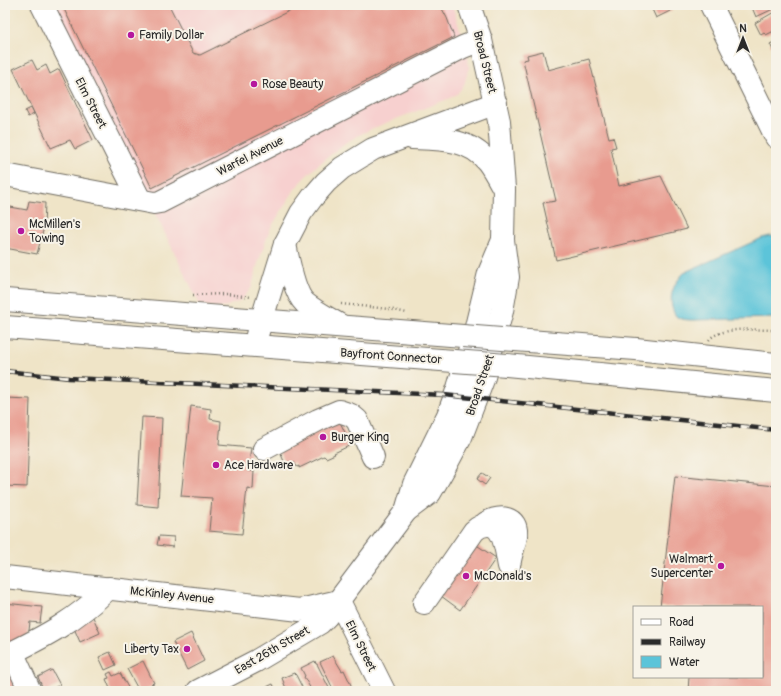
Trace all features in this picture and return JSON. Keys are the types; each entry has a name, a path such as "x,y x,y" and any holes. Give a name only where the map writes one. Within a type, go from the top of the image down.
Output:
{"main road":[{"name":"Elm Street","path":"42,5 140,200"},
{"name":"Broad Street","path":"339,601 406,511 430,493 461,437 484,377 494,345 508,277 503,240 504,189 500,128 496,102 482,40 469,5"},
{"path":"711,5 776,137"},
{"name":"Warfel Avenue","path":"5,175 154,203 169,198 464,47 482,40"},
{"path":"254,346 285,244 292,228 301,212 326,182 342,168 373,150 403,137 496,102"},
{"path":"403,137 450,140 468,146 487,161 504,189"},
{"path":"285,244 294,282 304,302 319,313 344,327"},
{"name":"Bayfront Connector","path":"5,300 636,349 776,364"},
{"name":"Bayfront Connector","path":"5,327 527,367 776,391"},
{"path":"264,449 318,420 339,411 351,415 357,420 373,457"},
{"path":"424,603 478,527 488,525 499,529 508,566"},
{"name":"McKinley Avenue","path":"5,577 300,610 339,601"},
{"path":"30,691 10,657 68,622 109,588"},
{"name":"Elm Street","path":"339,601 384,691"},
{"name":"East 26th Street","path":"198,691 256,661 320,623 339,601"}],"path":[{"path":"708,342 712,335 718,332 740,330 776,330"}],"shaded area":[{"path":"53,5 452,5 461,32 463,47 468,57 469,68 464,85 457,94 361,134 345,143 318,165 295,189 270,229 256,269 252,287 245,296 238,302 221,308 200,305"}],"water":[{"path":"770,236 776,237 776,318 693,320 682,319 676,316 671,302 672,292 678,280 685,272 762,238"}],"building":[{"path":"62,5 169,5 193,53 200,55 301,5 440,5 447,18 454,37 152,188"},
{"path":"650,5 670,5 672,10 656,18"},
{"path":"751,5 772,5 773,9 756,17"},
{"path":"776,11 776,30 766,35 764,33 761,35 755,23"},
{"path":"776,41 776,56 770,44"},
{"path":"543,51 548,70 589,59 609,138 613,137 616,147 611,148 619,186 661,176 687,229 556,260 543,203 556,201 523,60 528,59 527,55"},
{"path":"32,60 37,70 46,65 50,74 59,69 93,140 75,149 70,140 51,148 13,69"},
{"path":"31,108 34,114 28,117 25,111"},
{"path":"29,201 45,203 44,227 37,254 5,248 5,206 27,210"},
{"path":"5,398 30,399 27,487 5,486"},
{"path":"191,406 211,409 210,419 221,421 219,445 251,448 248,471 254,471 253,489 247,488 242,534 209,531 212,498 181,496"},
{"path":"142,417 162,418 158,507 137,505"},
{"name":"Burger King","path":"338,418 351,445 326,458 324,456 299,468 299,466 297,467 294,462 286,466 280,452"},
{"path":"482,473 490,478 485,485 477,479"},
{"name":"Walmart Supercenter","path":"675,476 776,486 776,691 688,691 689,678 763,678 763,606 660,606"},
{"path":"159,536 174,537 173,547 157,545"},
{"name":"McDonald's","path":"472,542 496,558 460,610 437,593"},
{"path":"5,603 42,607 40,623 30,622 28,639 5,651"},
{"path":"93,617 100,633 80,642 73,626"},
{"path":"191,633 204,661 187,670 173,642"},
{"path":"110,652 116,665 105,670 99,657"},
{"path":"333,656 342,671 344,670 351,685 351,689 348,691 334,691 320,662"},
{"path":"5,660 20,691 5,691"},
{"path":"143,661 154,683 151,684 153,687 144,691 139,691 127,669"},
{"path":"315,661 329,688 325,689 325,691 312,691 301,668"},
{"path":"52,670 60,685 48,691 44,691 38,677"},
{"path":"111,672 113,676 120,673 130,691 111,691 106,679 109,678 107,674"},
{"path":"294,673 304,691 287,691 282,678"},
{"path":"273,684 276,691 258,691"}],"railway":[{"path":"5,371 69,378 444,395 776,430"}],"place":[{"name":"Family Dollar","path":"131,35"},
{"name":"Rose Beauty","path":"254,84"},
{"name":"McMillen's Towing","path":"21,231"},
{"name":"Burger King","path":"323,437"},
{"name":"Ace Hardware","path":"216,465"},
{"name":"Walmart Supercenter","path":"721,566"},
{"name":"McDonald's","path":"466,576"},
{"name":"Liberty Tax","path":"187,649"}]}
